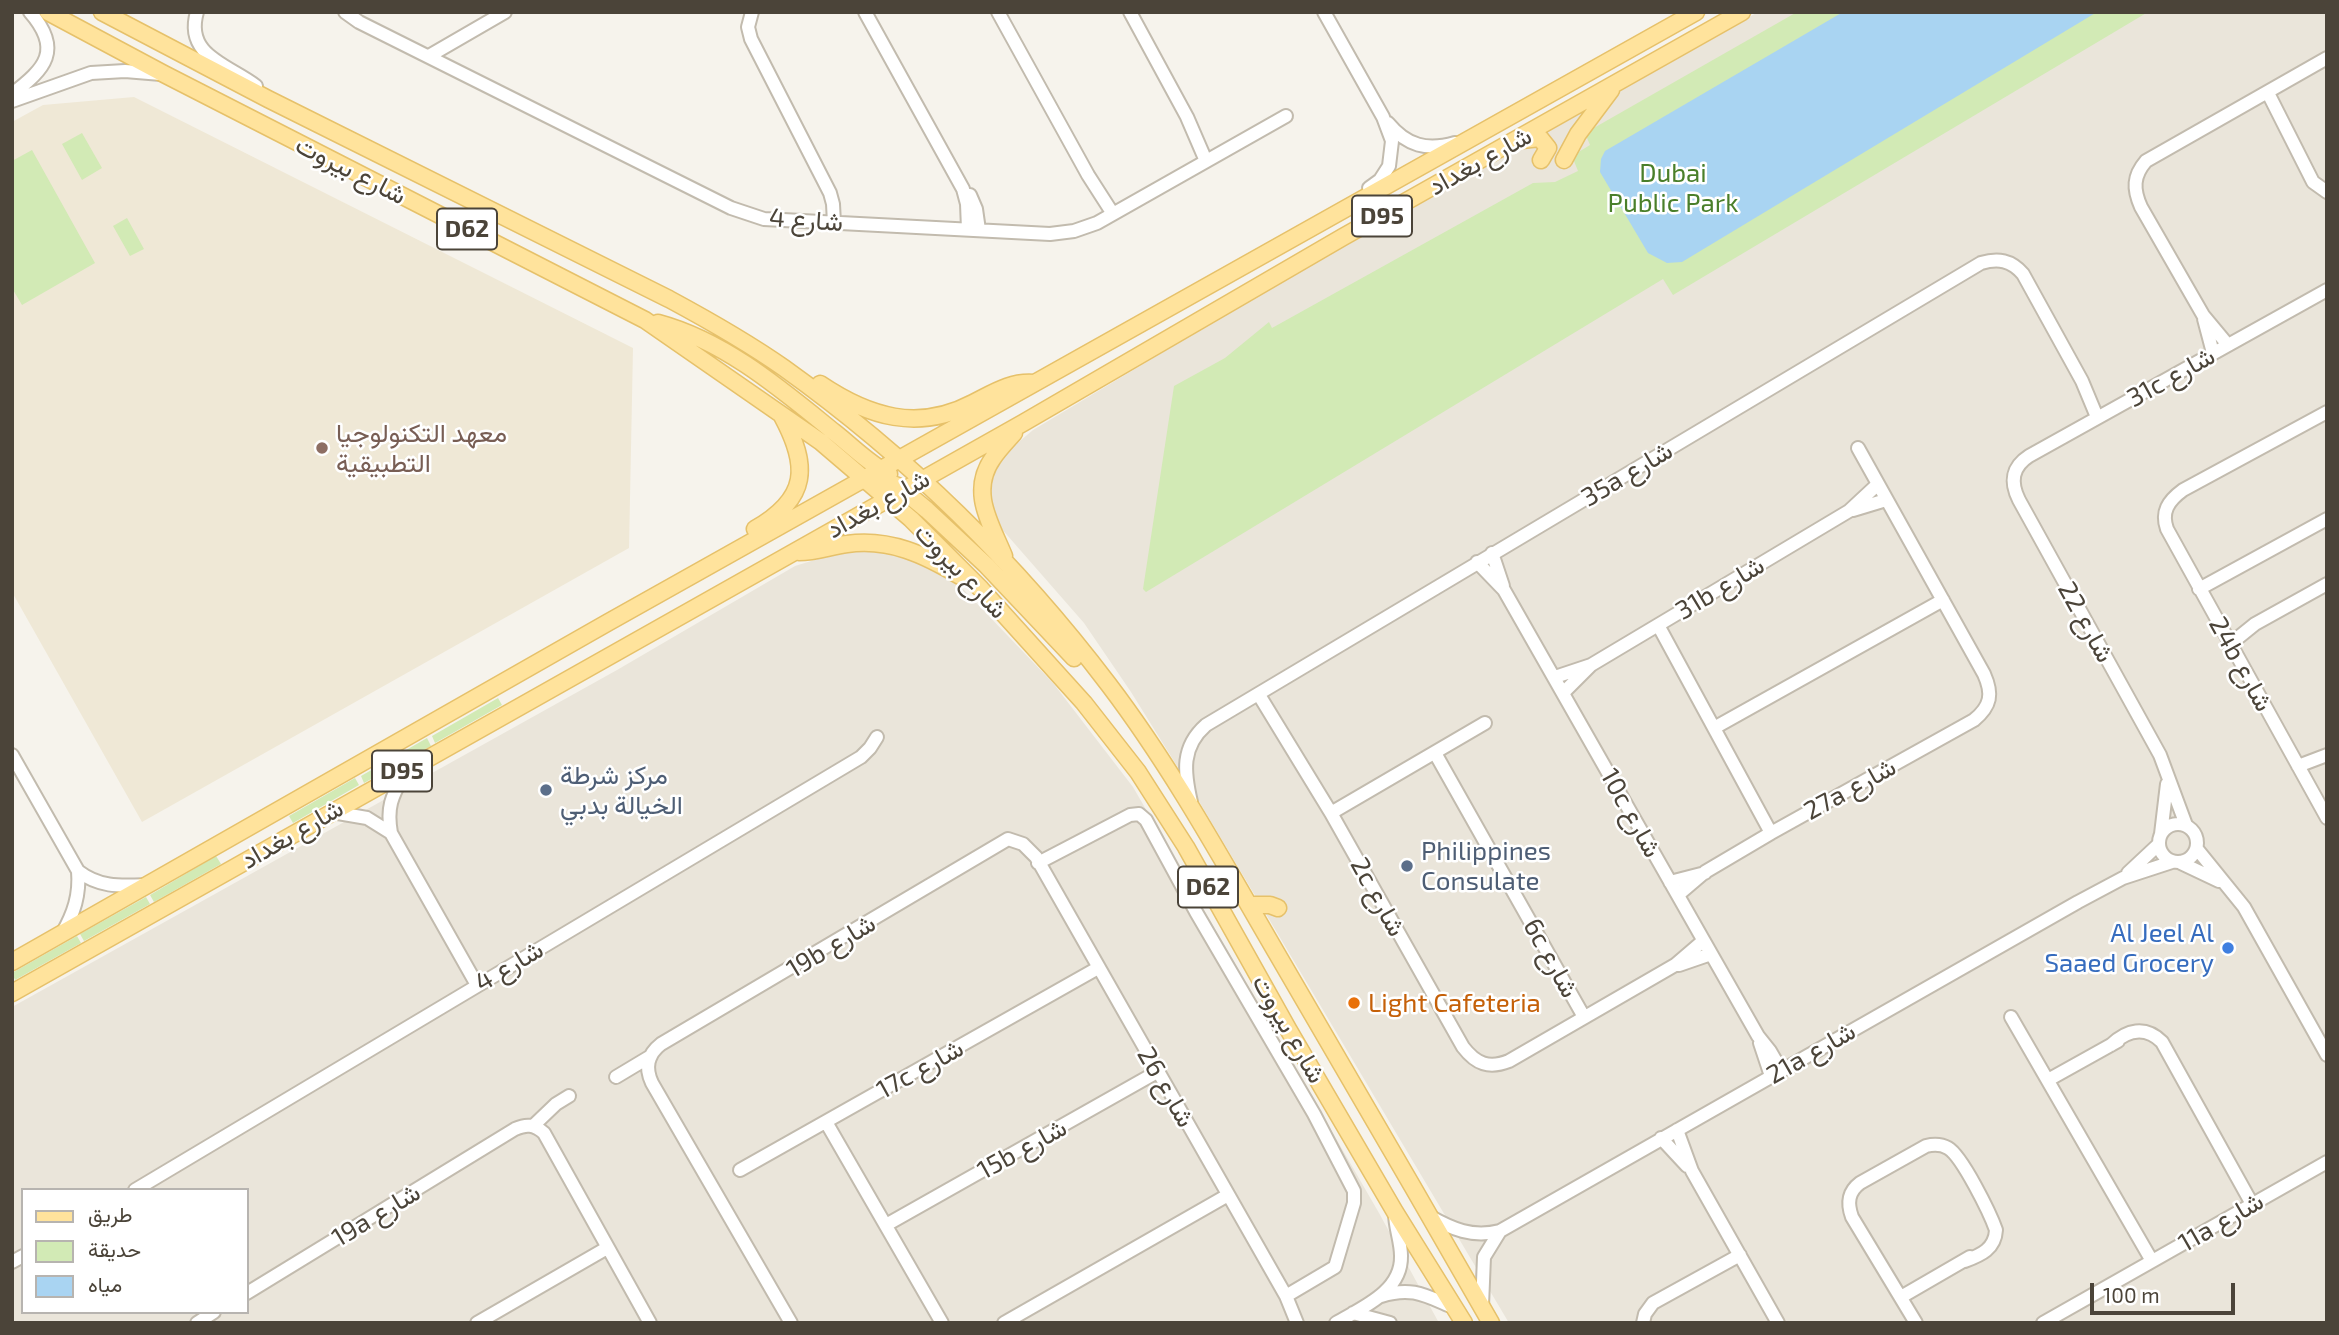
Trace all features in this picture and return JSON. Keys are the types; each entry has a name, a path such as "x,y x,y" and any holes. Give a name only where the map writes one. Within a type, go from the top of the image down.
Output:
{"main road":[{"name":"شارع بيروت","path":"48,12 164,75 645,320 779,411 821,442 888,499 981,589 1104,726 1139,772 1185,847 1287,1029 1464,1323"},
{"name":"شارع بيروت","path":"102,12 268,99 669,299 783,368 921,480 1008,565 1109,685 1192,809 1487,1316"},
{"name":"شارع بغداد","path":"12,962 607,623 1696,12"},
{"name":"شارع بغداد","path":"12,993 1023,423 1343,237 1742,12"},
{"path":"1564,160 1578,133 1614,85"},
{"path":"1516,141 1541,138 1548,148 1541,160"},
{"path":"645,320 678,328 717,345 810,413 881,470 900,478 921,480"},
{"path":"783,368 809,377 862,408 903,418 937,416 970,405 1009,385 1037,383"},
{"path":"607,623 649,592 770,520 784,507 796,489 800,469 795,442 779,411"},
{"path":"1008,565 985,515 982,488 992,458 1023,423"},
{"path":"865,479 885,481 904,490 986,565 1077,661 1109,685"},
{"path":"793,552 819,551 854,543 890,544 924,555 981,589"},
{"path":"1249,905 1270,905 1278,908"}],"street":[{"path":"12,94 39,72 46,55 42,27 30,12"},
{"path":"197,12 194,30 204,52 253,84 268,99"},
{"name":"شارع 4","path":"345,12 359,22 742,213 764,219 1062,233 1086,228 1110,216 1286,116"},
{"path":"429,56 505,12"},
{"path":"744,12 741,22 743,34 755,49"},
{"path":"752,12 748,26 755,49 824,180 840,223"},
{"path":"865,12 959,181 973,230"},
{"path":"998,12 1110,216"},
{"path":"1130,12 1210,159"},
{"path":"1304,233 1320,217 1374,185 1386,173 1393,151 1383,117 1324,12"},
{"path":"448,65 450,52 461,37"},
{"path":"2228,345 2203,316 2146,215 2135,190 2135,180 2146,161 2327,58"},
{"path":"12,101 91,73 125,71 164,75"},
{"path":"2268,93 2313,182 2327,192"},
{"path":"1383,117 1399,136 1419,146 1443,146 1473,138"},
{"path":"2307,168 2316,179 2327,185"},
{"name":"35a شارع","path":"1192,809 1185,769 1188,749 1206,725 1969,269 1994,260 2011,263 2023,274 2103,414"},
{"name":"31c شارع","path":"2017,467 2024,459 2327,290"},
{"path":"2203,316 2213,353"},
{"name":"24b شارع","path":"2327,412 2183,491 2166,508 2164,522 2226,640 2327,818"},
{"path":"1714,728 1943,600 1858,448"},
{"name":"شارع 22","path":"2017,467 2013,483 2015,493 2154,744 2186,825"},
{"name":"31b شارع","path":"1555,677 1591,664 1849,511 1878,484"},
{"name":"31b شارع","path":"1849,511 1886,500"},
{"path":"2199,589 2327,519"},
{"name":"10c شارع","path":"1492,553 1504,590 1758,1036 1776,1073"},
{"name":"10c شارع","path":"1478,562 1504,590"},
{"path":"2226,640 2327,584"},
{"name":"27a شارع","path":"1678,895 1705,873 1771,833 1974,720 1986,709 1991,693 1987,680 1943,600"},
{"path":"1658,625 1771,833"},
{"name":"31b شارع","path":"1564,692 1591,664"},
{"name":"2c شارع","path":"1263,692 1463,1047 1478,1062 1491,1066 1509,1061 1584,1017"},
{"path":"1331,813 1485,723"},
{"name":"شارع 4","path":"138,1188 860,757 877,737"},
{"name":"6c شارع","path":"1435,752 1584,1017"},
{"path":"12,755 78,871 87,878 108,886 149,884"},
{"path":"2301,771 2327,757"},
{"path":"407,769 390,803 391,833 477,985"},
{"path":"2168,776 2160,839 2164,857 2225,884"},
{"path":"332,811 367,818 391,833"},
{"path":"1038,863 1130,815 1139,814 1146,820 1196,912 1314,1114 1354,1191 1354,1203 1335,1267 1286,1296"},
{"path":"2160,839 2172,825 2186,825 2195,832 2197,849 2236,895 2325,1048"},
{"name":"21a شارع","path":"2123,878 2160,839"},
{"name":"شارع 26","path":"990,850 1002,841 1016,841 1030,850 1296,1317 1305,1323"},
{"path":"2176,862 2188,860 2197,849"},
{"name":"19b شارع","path":"616,1077 650,1056 655,1048 990,850"},
{"name":"21a شارع","path":"1428,1216 1454,1229 1472,1234 1500,1231 2123,878 2176,862"},
{"path":"62,933 77,900 78,871"},
{"name":"27a شارع","path":"1671,882 1705,873"},
{"path":"1584,1017 1675,965 1703,941"},
{"path":"1675,965 1711,954"},
{"name":"17c شارع","path":"740,1170 1098,968"},
{"path":"2011,1017 2152,1261"},
{"path":"2048,1080 2130,1032 2149,1032 2162,1042 2252,1204"},
{"path":"660,1096 653,1063 658,1051 671,1039"},
{"path":"650,1056 647,1071 652,1083 791,1323"},
{"name":"15b شارع","path":"886,1225 1157,1072"},
{"path":"569,1096 550,1109 533,1126 544,1133 650,1323"},
{"path":"826,1122 942,1323"},
{"name":"19a شارع","path":"248,1292 520,1127 533,1126"},
{"path":"1676,1129 1692,1171 1778,1323"},
{"path":"504,1137 529,1133 541,1138 550,1147"},
{"path":"1661,1138 1692,1171"},
{"path":"1900,1297 1987,1251 1996,1237 1994,1223 1953,1152 1939,1145 1926,1146 1880,1175 1863,1187 1856,1199 1856,1213 1862,1232 1900,1297 1916,1323"},
{"name":"11a شارع","path":"2043,1323 2327,1162"},
{"path":"1003,1323 1228,1195"},
{"path":"1336,1323 1380,1296 1395,1279 1401,1261 1395,1212"},
{"path":"1487,1316 1484,1257 1500,1231"},
{"path":"477,1323 607,1248"},
{"path":"1643,1323 1648,1308 1653,1303 1740,1255"},
{"path":"1380,1296 1399,1291 1418,1292 1455,1308"},
{"path":"1650,1323 1656,1306 1668,1295"},
{"path":"1353,1313 1390,1323"}],"shaded area":[{"path":"1758,12 2327,12 2327,1323 1509,1323 1200,803 1131,692 1084,623 993,519 989,480 1001,457 1033,430 1257,296"},
{"name":"معهد التكنولوجيا التطبيقية","path":"134,97 633,348 629,548 142,822 12,592 12,122 43,105"},
{"path":"872,550 890,552 929,566 963,589 1053,683 1133,787 1379,1213 1439,1323 12,1323 12,1007 617,670 795,566 834,554"}],"green space":[{"name":"Dubai Public Park","path":"1797,12 2148,12 1673,295 1663,279 1146,592 1143,589 1174,386 1225,358 1269,322 1272,328 1533,183 1555,182 1578,171 1572,156 1590,145 1585,133"},
{"path":"82,133 102,168 82,180 62,144"},
{"path":"32,150 95,263 22,305 12,288 12,161"},
{"path":"127,218 144,249 130,256 113,226"},
{"path":"498,698 502,705 435,743 432,736"},
{"path":"427,738 431,746 364,783 361,776"},
{"path":"355,778 359,785 293,823 289,816"},
{"path":"216,856 221,864 154,902 150,895"},
{"path":"146,897 150,904 84,941 80,934"},
{"path":"77,936 81,943 15,980 12,973"}],"water":[{"path":"1843,12 2097,12 1682,262 1667,263 1648,253 1600,172 1605,151"}],"place":[{"name":"معهد التكنولوجيا التطبيقية","path":"322,448"},
{"name":"مركز شرطة الخيالة بدبي","path":"546,790"},
{"name":"Philippines Consulate","path":"1407,866"},
{"name":"Al Jeel Al Saaed Grocery","path":"2228,948"},
{"name":"Light Cafeteria","path":"1354,1003"}]}
